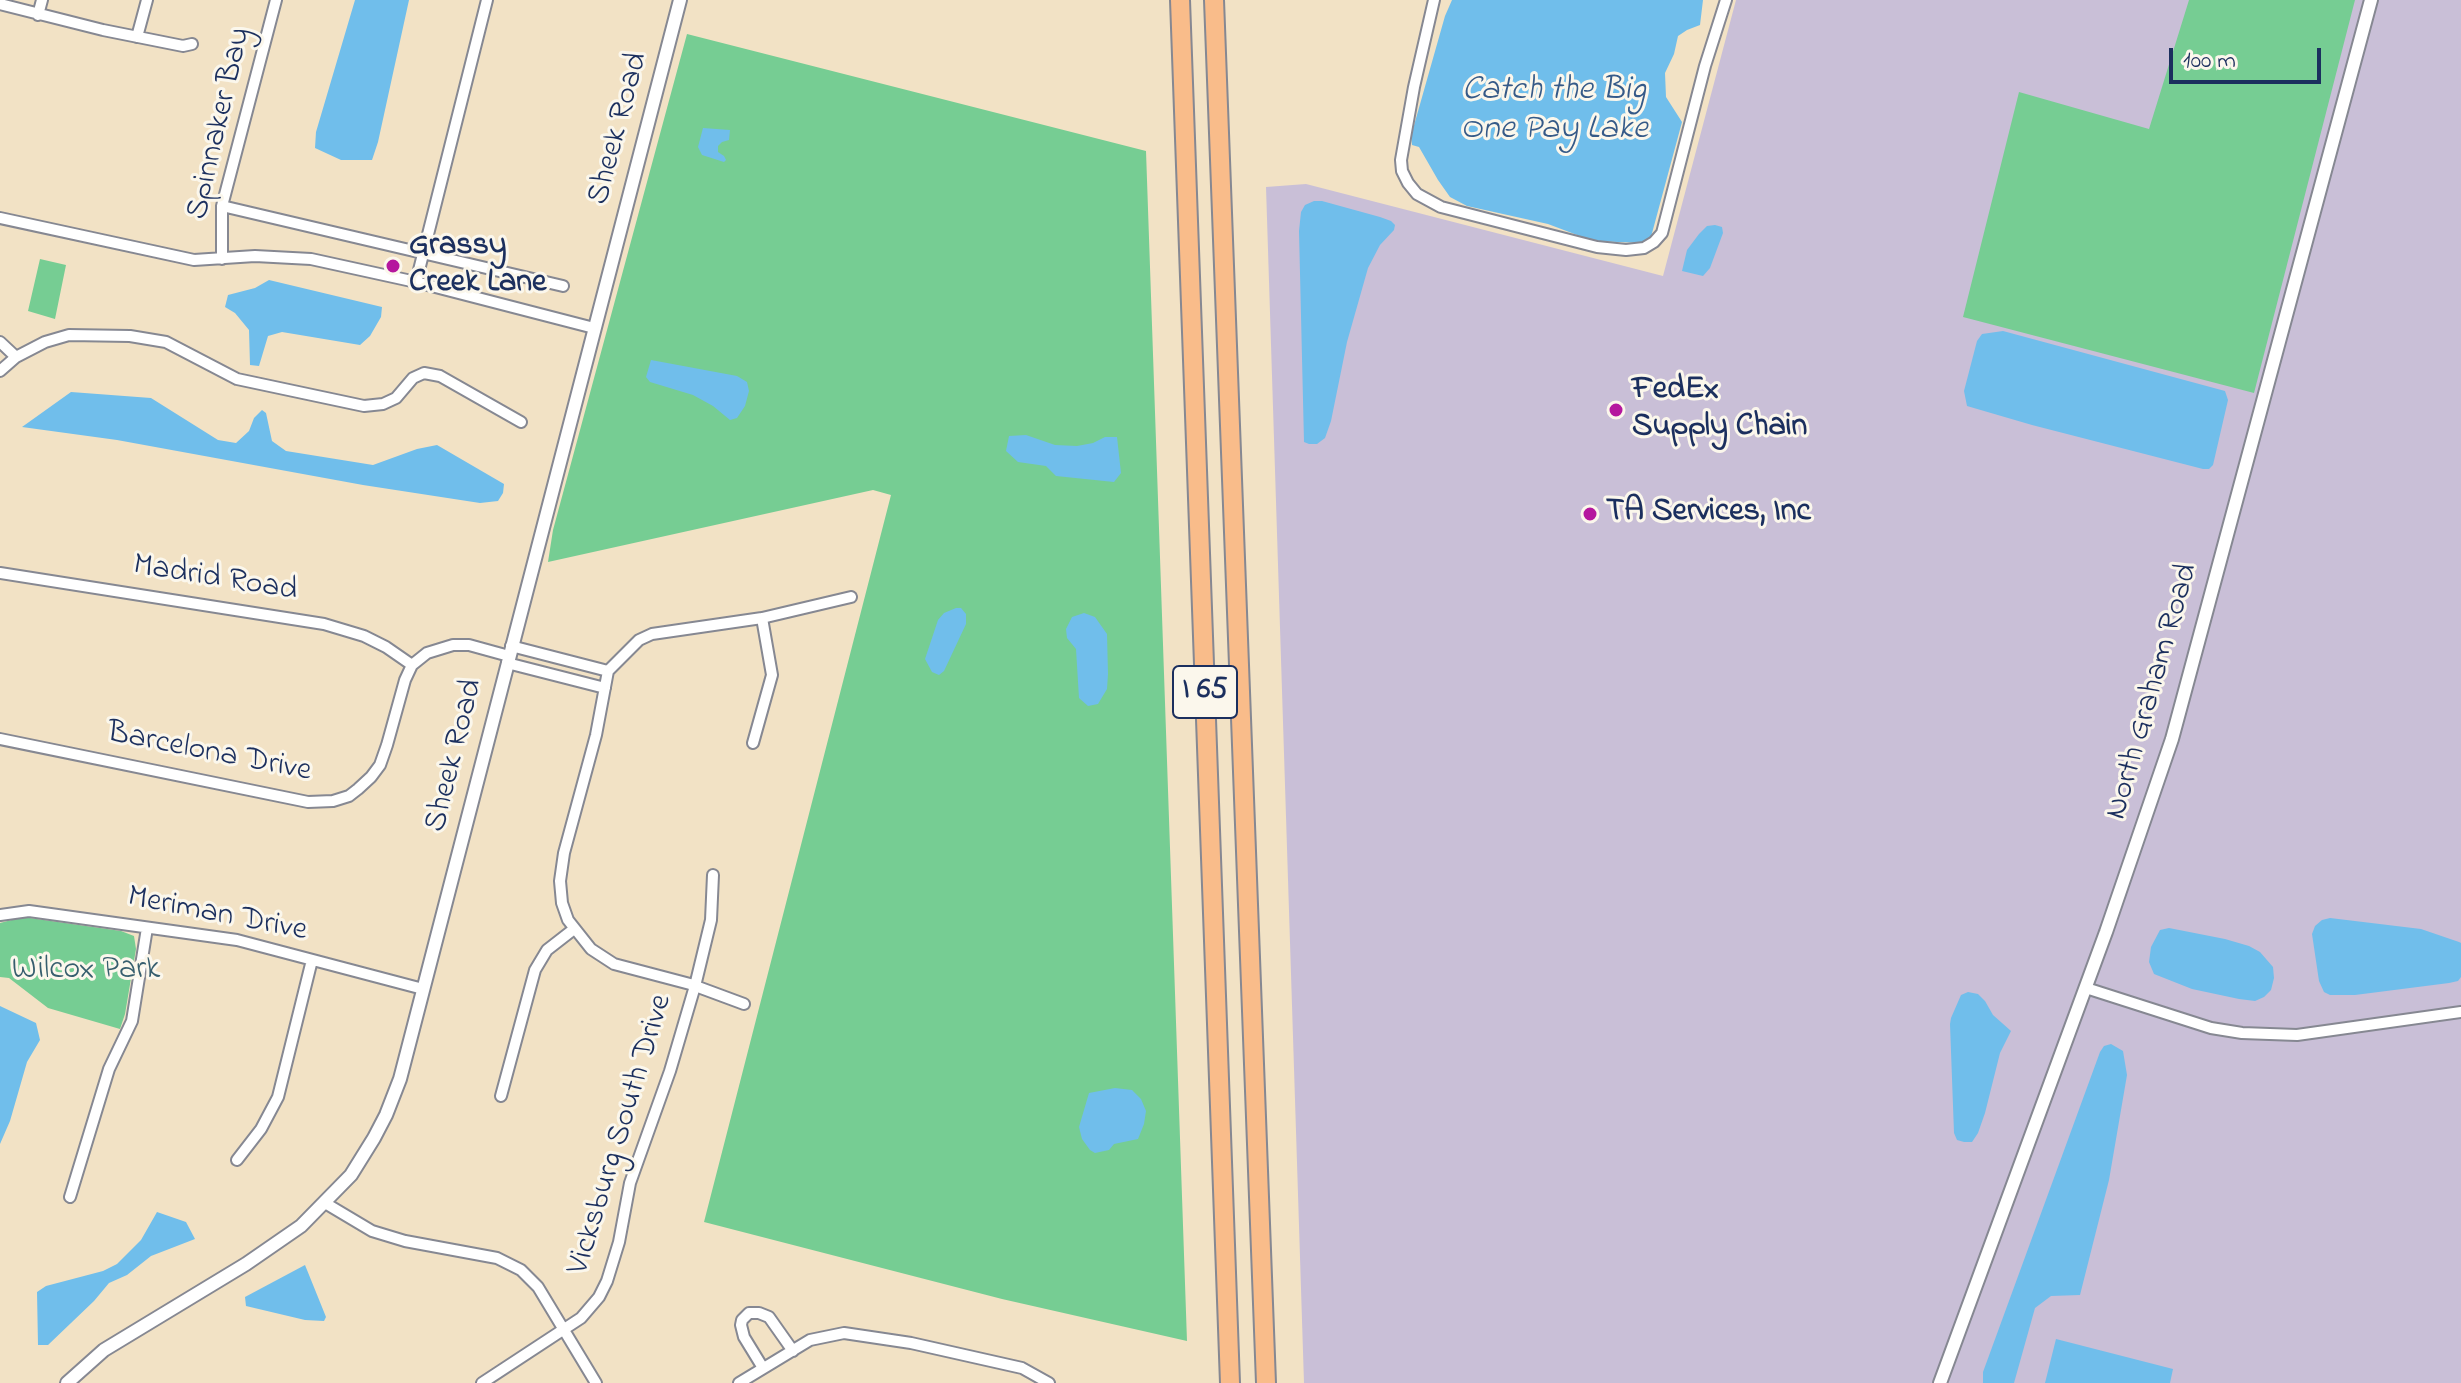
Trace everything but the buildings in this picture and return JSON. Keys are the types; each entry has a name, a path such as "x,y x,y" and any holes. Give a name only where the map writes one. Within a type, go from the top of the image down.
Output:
{"highway":[{"name":"I 65","path":"1180,0 1230,1383"},
{"name":"I 65","path":"1214,0 1266,1383"},
{"path":"1218,121 1222,0"}],"street":[{"path":"38,15 42,0"},
{"path":"137,37 147,0"},
{"name":"Spinnaker Bay","path":"222,259 222,206 276,0"},
{"path":"416,282 487,0"},
{"name":"Sheek Road","path":"67,1383 104,1350 246,1264 301,1226 362,1159 386,1115 400,1079 680,0"},
{"path":"1434,0 1401,160 1408,183 1417,194 1441,207 1597,247 1626,250 1644,248 1662,233 1705,66 1726,0"},
{"name":"North Graham Road","path":"1940,1383 2086,988 2172,739 2371,0"},
{"path":"0,4 137,37 183,46 192,44"},
{"path":"222,206 563,286"},
{"path":"0,218 194,260 267,256 311,259 416,282 594,328"},
{"path":"0,371 16,357 45,342 69,335 130,336 166,342 237,379 364,406 383,404 396,398 413,378 424,373 440,376 521,422"},
{"path":"0,342 16,357"},
{"name":"Madrid Road","path":"0,573 324,624 364,636 412,665"},
{"path":"744,1004 695,986 614,964 591,949 568,920 562,903 560,881 564,853 596,735 608,671 639,640 652,634 762,618 851,597"},
{"path":"753,743 772,675 762,618"},
{"path":"412,665 427,653 453,645 469,645 509,655 608,671"},
{"path":"509,655 605,688"},
{"name":"Barcelona Drive","path":"0,739 293,799 320,803 333,801 349,796 380,765 412,665"},
{"name":"Vicksburg South Drive","path":"482,1383 581,1318 599,1297 607,1281 619,1242 630,1183 670,1071 695,986 711,920 713,875"},
{"name":"Meriman Drive","path":"0,915 29,911 237,940 423,989"},
{"path":"70,1197 109,1069 132,1021 147,928"},
{"path":"501,1096 535,970 547,950 574,929"},
{"path":"237,1160 261,1129 278,1097 312,960"},
{"path":"2086,988 2199,1025 2242,1033 2297,1035 2461,1012"},
{"path":"325,1203 372,1231 405,1241 497,1258 521,1270 538,1287 596,1383"},
{"path":"763,1368 744,1337 742,1320 749,1313 769,1317 793,1351"},
{"path":"739,1383 810,1340 844,1333 911,1343 1022,1368 1049,1383"}],"shaded area":[{"path":"1736,0 2461,0 2461,1383 1304,1383 1266,187 1306,184 1663,276"}],"green space":[{"path":"2189,0 2355,0 2254,393 1963,317 2019,92 2149,129"},
{"path":"687,34 1146,151 1187,1341 1002,1299 704,1222 891,495 873,490 548,562 553,530"},
{"path":"40,259 66,265 55,319 28,311"},
{"name":"Wilcox Park","path":"23,917 121,931 134,936 136,949 120,1029 48,1008 9,978 0,977 0,923"}],"water":[{"path":"355,0 409,0 372,160 341,160 315,148 316,132"},
{"name":"Catch the Big One Pay Lake","path":"1452,0 1703,0 1700,25 1678,36 1665,73 1666,97 1682,122 1651,237 1644,243 1593,241 1548,224 1467,206 1450,197 1419,147 1412,145 1411,136"},
{"path":"703,128 730,130 729,140 718,146 718,152 726,160 724,162 702,155 698,147"},
{"path":"1314,201 1380,217 1395,225 1368,268 1325,438 1317,444 1309,444 1304,442 1299,231 1301,212 1305,205"},
{"path":"1707,226 1722,227 1723,233 1710,268 1703,276 1682,271 1687,250"},
{"path":"269,280 382,307 381,317 370,336 360,345 282,332 268,336 259,366 250,365 249,330 235,313 225,307 228,295 255,288"},
{"path":"2003,331 2225,391 2228,400 2213,465 2203,469 1967,406 1964,391 1977,341 1982,334"},
{"path":"651,360 737,376 747,382 749,391 745,406 737,418 730,420 693,395 650,382 646,377"},
{"path":"71,392 151,398 218,440 236,443 249,431 254,418 262,410 266,413 272,441 286,451 373,465 437,445 504,484 503,493 498,501 480,503 117,440 22,427"},
{"path":"1026,435 1055,445 1077,446 1105,437 1117,437 1121,473 1114,482 1056,476 1046,466 1018,462 1006,451 1009,436"},
{"path":"961,608 966,614 966,624 944,671 939,675 932,672 925,659 938,620 944,613"},
{"path":"1084,613 1095,617 1107,634 1107,689 1098,704 1088,706 1079,698 1076,649 1067,638 1066,629 1072,617"},
{"path":"2330,918 2421,929 2459,942 2461,977 2449,983 2355,995 2330,995 2324,992 2319,981 2312,934 2315,926"},
{"path":"2169,928 2225,939 2260,952 2273,967 2271,990 2255,1001 2239,999 2192,989 2154,974 2149,962 2151,947 2160,930"},
{"path":"1968,992 1978,994 1993,1015 2011,1031 2000,1053 1978,1133 1972,1142 1964,1142 1957,1140 1954,1133 1950,1024 1961,995"},
{"path":"0,1006 36,1023 40,1040 27,1062 0,1144"},
{"path":"2111,1044 2123,1051 2127,1075 2109,1180 2080,1295 2051,1296 2035,1308 2014,1383 1983,1383 1983,1372 2100,1052 2104,1046"},
{"path":"1115,1088 1132,1090 1141,1099 1146,1111 1144,1124 1138,1139 1114,1144 1109,1150 1095,1153 1082,1139 1079,1127 1089,1093"},
{"path":"157,1212 186,1222 195,1239 151,1256 127,1275 109,1283 48,1345 38,1345 37,1292 46,1286 103,1271 117,1264 141,1240"},
{"path":"305,1265 326,1317 324,1321 305,1320 246,1306 245,1297"},
{"path":"2056,1339 2173,1369 2170,1383 2045,1383"}],"place":[{"name":"Grassy Creek Lane","path":"393,266"},
{"name":"FedEx Supply Chain","path":"1616,410"},
{"name":"TA Services, Inc","path":"1590,514"}]}
